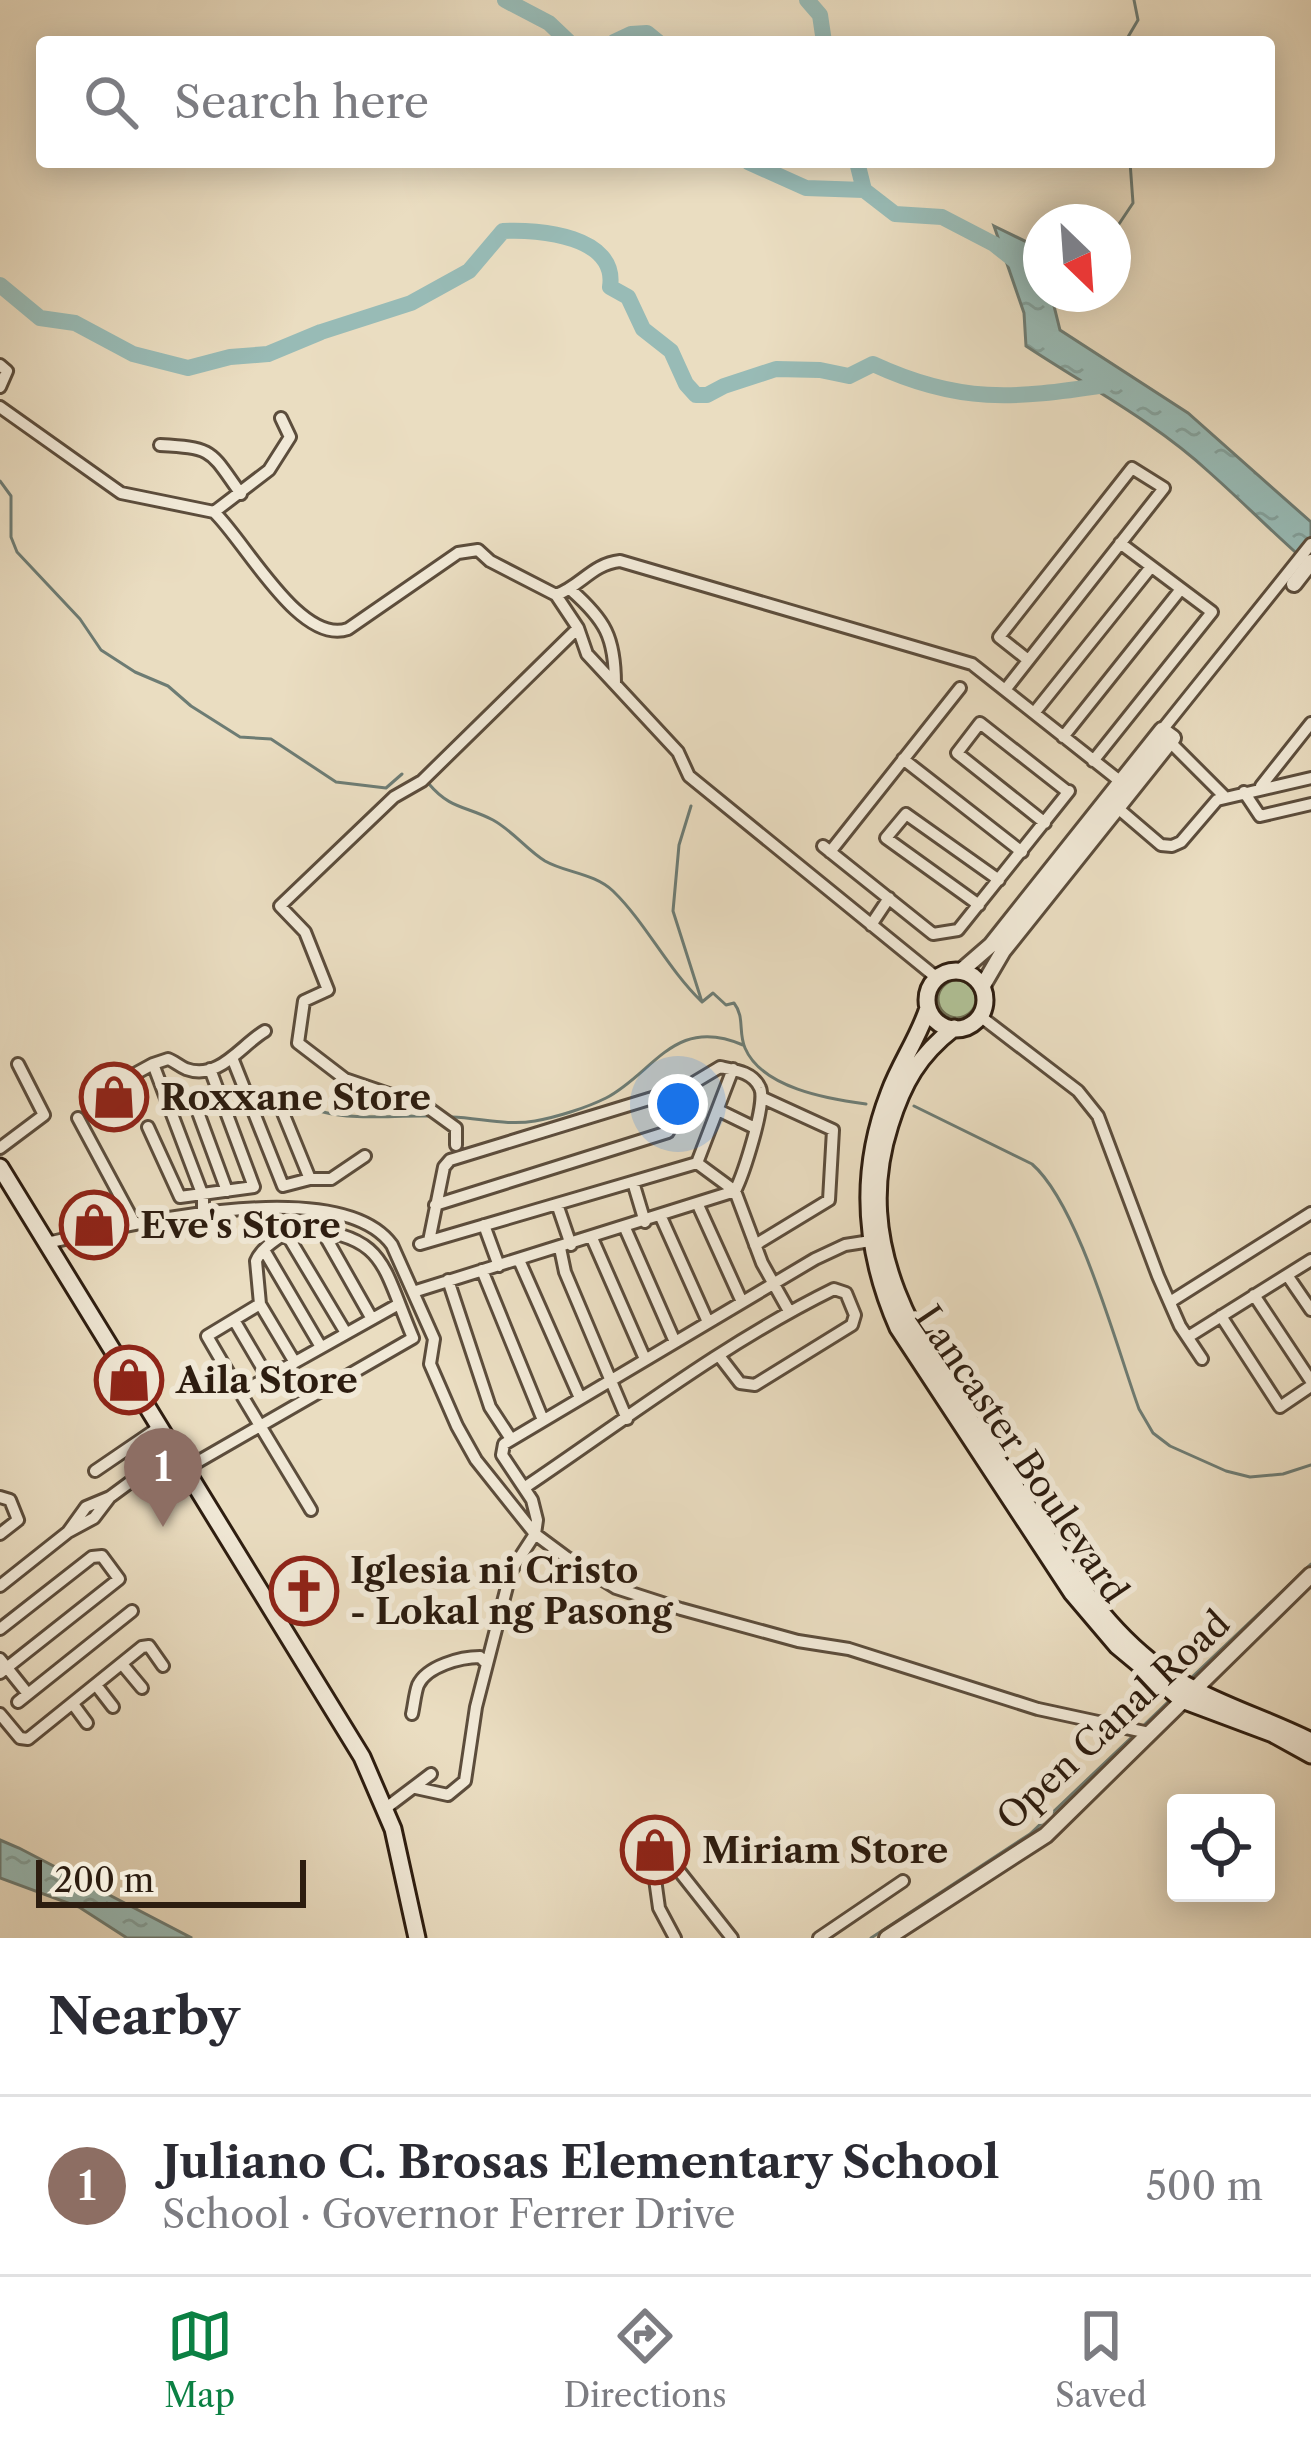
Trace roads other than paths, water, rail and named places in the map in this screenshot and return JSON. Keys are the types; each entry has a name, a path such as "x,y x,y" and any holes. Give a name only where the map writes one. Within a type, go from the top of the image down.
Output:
{"main road":[{"path":"961,971 982,987 985,1003 970,1025 954,1028 938,1022 928,1008 928,992 937,978 961,971"},
{"name":"Lancaster Boulevard","path":"928,1008 919,1038 890,1089 868,1176 876,1240 908,1323 1081,1586 1149,1660 1187,1695 1311,1755"},
{"name":"Lancaster Boulevard","path":"876,1240 884,1142 900,1094 914,1066 954,1028"},
{"path":"0,1167 5,1186 47,1243 326,1694 386,1808 417,1938"},
{"name":"Lancaster Boulevard","path":"1187,1695 1311,1741"}],"street":[{"path":"0,365 8,371 0,387"},
{"path":"0,407 121,493 214,512 277,591 317,628 338,633 458,553 478,550 556,595 578,628 587,654 678,752 689,776 937,978"},
{"path":"214,512 269,470 290,437 281,418"},
{"path":"160,445 211,452 241,494"},
{"path":"1005,690 1028,661 1120,543 1164,488 1132,468 999,638 1028,661"},
{"path":"1094,761 1212,612 1120,543"},
{"path":"961,971 991,945 1168,737 1290,580 1311,544"},
{"path":"556,595 571,590 603,563 620,561 972,664 1120,782"},
{"path":"1290,580 1311,562"},
{"path":"1034,713 1151,567"},
{"path":"1064,737 1181,589"},
{"path":"571,590 608,629 615,684"},
{"path":"456,1145 456,1128 427,1107 345,1079 298,1043 304,1001 328,990 305,932 280,906 394,797 422,781 578,628"},
{"path":"959,688 827,849 933,934 958,930 1045,824 1069,791 980,723 957,753 1045,824"},
{"path":"1260,788 1311,723"},
{"path":"982,987 1003,951 1113,804 1120,782 1168,737"},
{"path":"1168,737 1225,797"},
{"path":"903,759 1022,852"},
{"path":"1113,804 1161,845 1172,846 1181,842 1217,800 1310,776"},
{"path":"1244,792 1261,816 1311,804"},
{"path":"979,905 886,838 906,814 999,880"},
{"path":"872,925 890,898"},
{"path":"980,1016 1078,1090 1098,1116 1170,1302 1202,1359"},
{"path":"125,1115 111,1088 168,1059 187,1069 210,1069 233,1060 242,1044 265,1031"},
{"path":"233,1060 283,1186"},
{"path":"0,1148 44,1115 19,1064"},
{"path":"154,1064 203,1196 203,1214"},
{"path":"697,1163 424,1242 449,1160 686,1088 719,1067 758,1082 763,1098 735,1191"},
{"path":"210,1069 254,1186"},
{"path":"697,1163 733,1070"},
{"path":"435,1205 668,1132 686,1088"},
{"path":"192,1096 227,1191"},
{"path":"755,1245 829,1200 833,1130 763,1098"},
{"path":"279,1102 310,1179"},
{"path":"718,1110 755,1128"},
{"path":"78,1118 135,1224"},
{"path":"148,1127 175,1194 203,1196 331,1179 365,1156"},
{"path":"184,1147 208,1138"},
{"path":"697,1163 735,1191 755,1245 789,1311"},
{"path":"633,1182 645,1222"},
{"path":"413,1292 735,1191"},
{"path":"556,1204 566,1246 566,1272 627,1419"},
{"path":"698,1205 742,1302"},
{"path":"47,1243 135,1224 274,1208 324,1210 359,1219 384,1234 413,1292 435,1343 430,1364 476,1460 535,1534 616,1588 798,1642 849,1649 1038,1709 1149,1733"},
{"path":"1170,1302 1311,1213"},
{"path":"662,1216 708,1322"},
{"path":"484,1225 499,1266"},
{"path":"187,1468 413,1337 382,1262 364,1244 340,1232 294,1226 256,1261 260,1304 294,1361"},
{"path":"625,1228 675,1342"},
{"path":"321,1229 372,1319"},
{"path":"286,1233 346,1333"},
{"path":"592,1238 645,1359"},
{"path":"416,1788 448,1795 465,1781 476,1706 511,1571 535,1534 536,1510 502,1455 504,1444 814,1258 876,1240"},
{"path":"264,1250 320,1347"},
{"path":"1188,1337 1311,1259"},
{"path":"519,1260 580,1398"},
{"path":"482,1270 543,1420"},
{"path":"1287,1275 1311,1310"},
{"path":"448,1280 490,1407 511,1439"},
{"path":"524,1488 627,1419 720,1357 789,1311 840,1289 855,1315 840,1335 755,1385 740,1383 720,1357"},
{"path":"1221,1316 1280,1407 1311,1383 1254,1295"},
{"path":"260,1304 207,1336 311,1510"},
{"path":"240,1393 399,1304"},
{"path":"234,1320 267,1376"},
{"path":"95,1471 161,1426"},
{"path":"0,1586 68,1532 86,1508 110,1497 175,1449"},
{"path":"0,1497 10,1500 17,1520 0,1534"},
{"path":"0,1629 92,1557 102,1556 117,1572 119,1579 2,1666 23,1698 132,1611"},
{"name":"Open Canal Road","path":"887,1938 1046,1835 1311,1575"},
{"path":"0,1714 24,1740 146,1645 163,1666"},
{"path":"412,1714 417,1688 427,1674 470,1657 480,1657 488,1664"},
{"path":"122,1664 142,1688"},
{"path":"96,1685 113,1706"},
{"path":"73,1704 88,1723"},
{"path":"386,1808 431,1774"},
{"path":"675,1938 658,1908 651,1850 657,1843 732,1938"},
{"path":"819,1938 903,1881"}],"water":[{"path":"994,226 1023,240 1023,310"},
{"path":"1056,312 1060,330 1188,413 1311,522 1311,566 1166,437 1026,346 1024,313"},
{"path":"0,1840 192,1938 127,1938 79,1907 0,1878"}],"waterway":[{"path":"505,0 549,23 563,36"},
{"path":"807,0 820,15 823,36"},
{"path":"1129,36 1138,20 1134,0"},
{"path":"627,36 651,36"},
{"path":"761,168 806,188 864,190"},
{"path":"858,168 864,190 895,214 942,217 994,244 1018,263"},
{"path":"1130,168 1131,206"},
{"path":"0,285 40,318 75,323 133,354 188,368 268,354 411,303 469,271 503,231 536,232 573,239 602,256 610,287 628,297 643,329 671,351 696,395 776,369 849,376 873,364 933,386 987,395 1105,385"},
{"path":"0,481 11,496 11,537 17,552 80,619 101,650 168,686 240,737 271,739 336,782 386,788 402,774"},
{"path":"429,784 451,803 500,824 545,861 597,880 613,891 701,1001"},
{"path":"691,806 679,845 673,911 702,1002 713,993 726,1005 734,1003 745,1048 766,1073 798,1089 866,1104"},
{"path":"452,1117 514,1123 553,1117 606,1098 682,1042 699,1037 743,1045"},
{"path":"288,1091 309,1096 319,1111 333,1114 430,1116"},
{"path":"914,1106 1032,1164 1049,1184 1080,1243 1139,1409 1153,1433 1170,1446 1250,1477 1311,1465"},
{"path":"1191,1678 1311,1564"},
{"path":"1141,1728 1170,1700"},
{"path":"871,1938 1030,1834 1134,1735"}],"place":[{"name":"Roxxane Store","path":"114,1097"},
{"name":"Eve's Store","path":"94,1225"},
{"name":"Aila Store","path":"129,1380"},
{"name":"Juliano C. Brosas Elementary School","path":"163,1527"},
{"name":"Iglesia ni Cristo - Lokal ng Pasong","path":"304,1591"},
{"name":"Miriam Store","path":"655,1850"}]}
